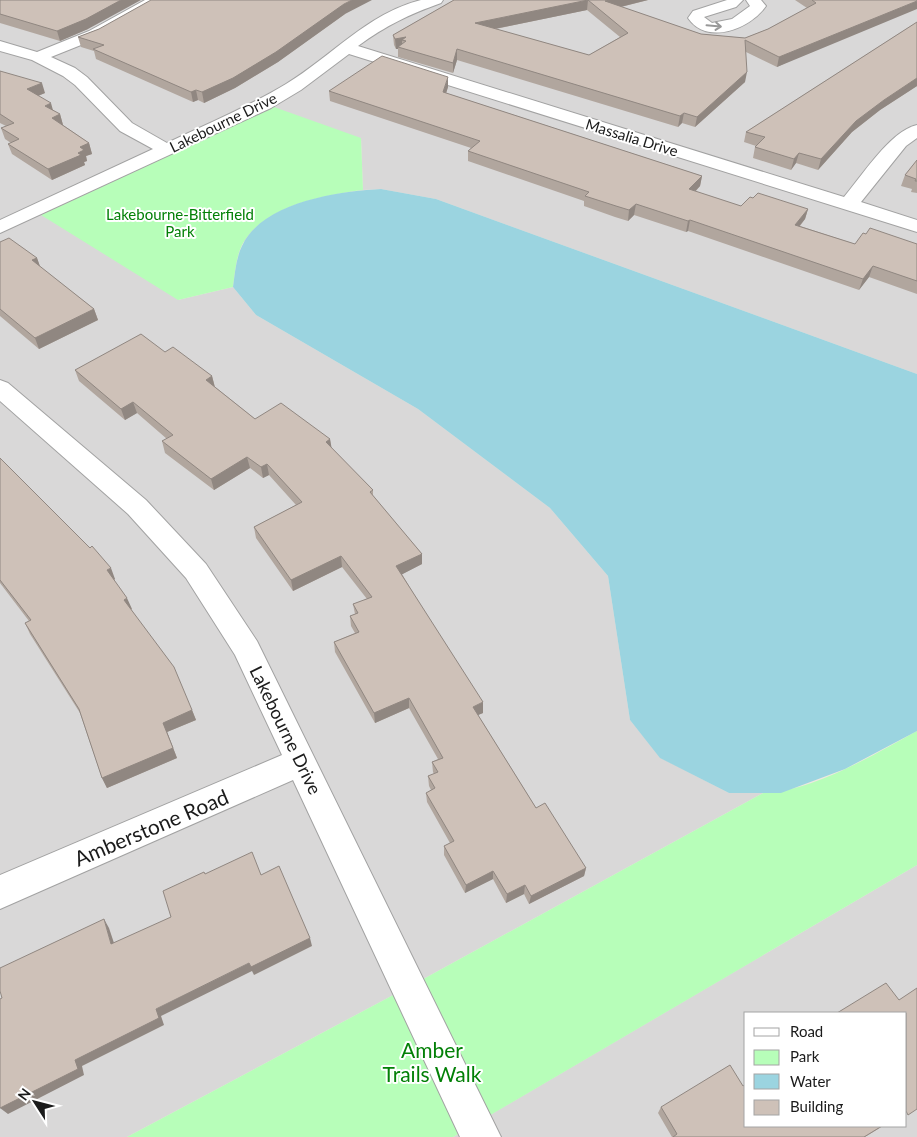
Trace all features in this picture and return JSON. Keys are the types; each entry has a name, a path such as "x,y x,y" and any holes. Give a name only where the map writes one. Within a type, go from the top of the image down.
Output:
{"street":[{"path":"38,57 94,34 156,0"},
{"name":"Lakebourne Drive","path":"0,227 265,104 295,86 377,25 436,0"},
{"path":"736,0 731,4 698,14 696,18 699,22 708,26 727,26 746,17 756,9 758,6 753,0"},
{"path":"0,46 38,57 69,72 81,81 126,127 167,150"},
{"name":"Massalia Drive","path":"347,48 917,226"},
{"path":"848,205 900,142 917,130"},
{"name":"Lakebourne Drive","path":"0,388 137,507 196,571 247,649 481,1137"},
{"name":"Amberstone Road","path":"0,892 302,761"}],"shaded area":[{"path":"0,0 917,0 917,374 436,199 381,189 363,190 361,138 178,300 233,287 256,315 418,409 550,508 608,576 630,720 661,758 729,793 765,792 427,977 127,1137 0,1137"},
{"path":"917,865 917,1137 453,1137"}],"green space":[{"name":"Lakebourne-Bitterfield Park","path":"274,107 361,138 363,190 313,199 279,212 264,221 251,232 242,245 237,260 233,287 178,300 41,215"},
{"name":"Amber Trails Walk","path":"917,731 917,865 453,1137 127,1137 427,977 765,792 783,791 822,779 863,760"}],"water":[{"path":"381,189 436,199 917,374 917,731 845,769 781,793 729,793 660,758 630,720 608,576 550,508 418,409 256,315 233,287 237,261 242,246 252,231 266,219 284,209 324,196"}],"building":[{"path":"0,0 121,0 86,19 57,31 0,14"},
{"path":"151,0 352,0 276,52 233,78 202,92 196,90 191,92 93,49 104,45 78,37 99,29"},
{"path":"454,0 588,0 610,0 605,1 701,34 745,38 768,29 816,3 812,0 917,0 779,57 745,40 747,72 697,117 684,113 680,116 457,49 453,63 398,47 406,41 402,40 406,37 395,39 393,35","holes":["588,0 628,33 589,55 475,23"]},
{"path":"917,22 917,78 856,121 821,159 799,153 794,159 755,147 765,137 746,132"},
{"path":"382,56 448,77 443,92 702,176 689,189 741,206 750,197 753,198 758,193 808,209 795,225 855,244 863,233 866,234 870,228 917,244 917,281 873,266 863,279 690,220 688,221 636,204 629,210 585,196 589,192 468,151 480,141 329,91"},
{"path":"0,71 42,83 27,89 51,103 45,106 60,114 52,118 89,143 80,147 84,150 78,153 81,155 48,169 8,144 19,139 1,128 14,123 0,114"},
{"path":"917,160 917,181 915,181 916,179 905,175"},
{"path":"9,238 37,258 32,260 94,309 35,338 0,309 0,242"},
{"path":"141,334 165,352 173,347 212,376 206,380 255,419 281,403 330,439 326,442 373,490 370,492 422,554 396,566 483,702 473,707 536,808 545,803 586,868 531,896 525,885 507,894 493,871 466,885 444,846 454,841 426,793 435,788 428,776 438,772 432,762 443,758 409,698 374,713 334,642 359,632 350,616 358,613 353,604 372,597 341,556 291,580 254,527 302,502 267,464 261,467 247,457 211,479 162,441 173,435 133,402 121,409 75,370"},
{"path":"0,458 90,548 92,546 111,568 107,570 127,598 124,600 174,667 192,710 163,723 173,748 102,778 79,709 25,623 31,620 0,580"},
{"path":"252,852 261,875 279,866 310,938 251,967 249,963 156,1009 159,1018 75,1060 78,1069 0,1108 0,999 2,998 0,991 0,968 104,919 111,944 171,917 163,891"},
{"path":"886,983 899,1000 917,988 917,1109 908,1115 907,1012 839,1012"},
{"path":"730,1065 744,1085 744,1127 880,1127 864,1137 673,1137 677,1134 661,1107"}]}
